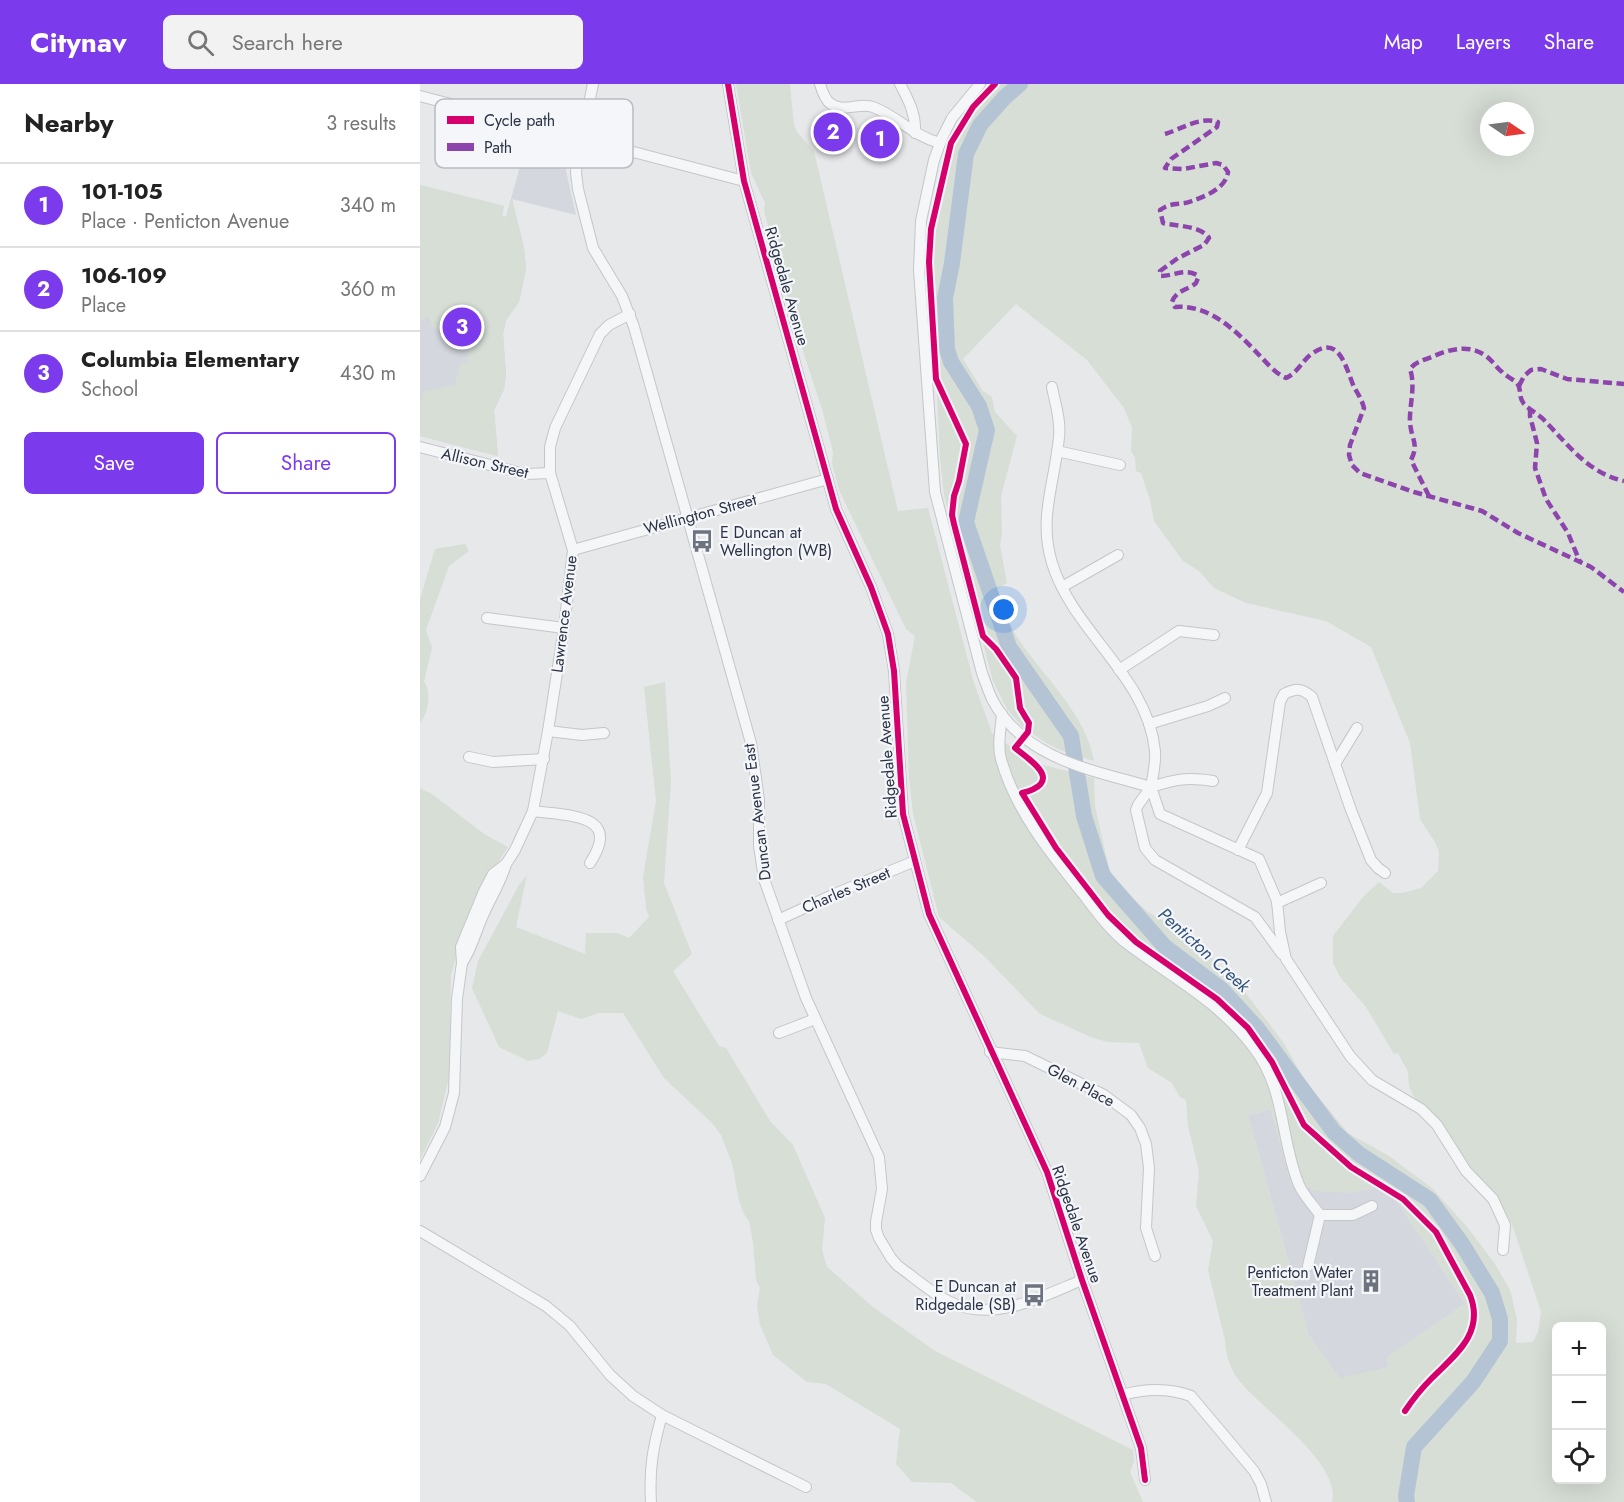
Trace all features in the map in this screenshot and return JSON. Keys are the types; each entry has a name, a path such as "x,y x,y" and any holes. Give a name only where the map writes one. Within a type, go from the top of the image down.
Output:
{"street":[{"name":"Duncan Avenue East","path":"590,99 593,84"},
{"name":"Ridgedale Avenue","path":"728,84 744,181 836,509 871,587 888,634 894,671 903,814 929,914 990,1052 1047,1172 1141,1448 1145,1480"},
{"path":"820,84 830,104 841,108 872,106 915,134 940,143"},
{"path":"900,84 916,119 915,134"},
{"path":"980,84 952,118 940,143 927,190 919,247 921,309 935,492 981,673 992,699 1023,737 1040,750 1067,763 1151,787 1179,778 1213,781"},
{"path":"420,96 435,100"},
{"path":"633,151 744,181"},
{"name":"Duncan Avenue East","path":"577,168 576,173 594,248 630,314 751,743 759,800 759,846 766,888 806,998 879,1157 882,1189 876,1222 879,1238 898,1266 949,1302 972,1310 1022,1305 1082,1280"},
{"name":"Lawrence Avenue","path":"420,1176 445,1127 454,1093 457,999 462,963 471,950 484,912 502,879 506,864 526,830 533,811 544,759 564,628 573,550 550,473 549,447 555,428 600,334 609,325 630,314"},
{"path":"1052,387 1059,424 1057,451 1047,506 1046,528 1051,561 1062,587 1143,708 1155,752 1151,787 1160,814 1259,859 1277,903 1286,959"},
{"name":"Allison Street","path":"420,447 525,474 550,473"},
{"path":"1057,451 1120,465"},
{"name":"Wellington Street","path":"573,550 828,479"},
{"path":"1062,587 1118,555"},
{"path":"487,618 564,628"},
{"path":"1119,670 1179,631 1214,634"},
{"path":"1238,850 1268,793 1277,715 1284,694 1298,689 1312,697 1371,860 1385,873"},
{"path":"1149,724 1208,706 1225,698"},
{"path":"1002,714 1000,757 1013,793 1048,849 1106,923 1123,940 1220,1011 1254,1048 1267,1069 1277,1091 1300,1187 1320,1215 1308,1266"},
{"path":"1335,764 1357,728"},
{"path":"548,731 582,735 604,733"},
{"path":"469,757 497,761 544,759"},
{"path":"1151,787 1136,810 1147,852 1155,860 1255,917 1286,959 1350,1056 1372,1080 1421,1109 1437,1125 1466,1171 1492,1199 1505,1225 1503,1250"},
{"path":"533,811 586,819 596,825 600,831 600,844 590,863"},
{"name":"Charles Street","path":"778,920 915,861"},
{"path":"1277,903 1320,883"},
{"path":"779,1033 815,1019"},
{"name":"Glen Place","path":"990,1052 1025,1056 1104,1095 1131,1115 1140,1128 1146,1144 1149,1168 1146,1227 1155,1256"},
{"path":"1320,1215 1353,1215 1372,1206"},
{"path":"420,1231 546,1306 570,1326 610,1375 633,1396 662,1415 806,1487"},
{"path":"1122,1395 1137,1391 1176,1390 1191,1396 1254,1471 1262,1484 1266,1502"},
{"path":"651,1502 649,1476 652,1453 662,1415"}],"shaded area":[{"path":"736,84 790,84 794,125 797,132 814,151 898,511 928,508 974,683 992,733 1032,762 1094,778 1095,806 1109,869 1124,890 1148,912 1180,930 1244,991 1283,1042 1306,1082 1348,1133 1389,1156 1433,1189 1468,1228 1495,1264 1510,1290 1517,1319 1516,1343 1533,1342 1538,1332 1541,1312 1512,1224 1494,1193 1468,1167 1413,1095 1409,1086 1408,1072 1398,1053 1394,1054 1366,1007 1340,977 1333,963 1333,936 1363,897 1379,882 1393,893 1403,893 1421,888 1438,871 1439,853 1436,844 1420,819 1410,743 1371,647 1326,621 1246,603 1214,588 1199,571 1183,561 1154,521 1141,473 1136,471 1135,457 1131,451 1132,428 1124,408 1087,360 1016,304 963,359 983,391 992,397 995,412 1017,436 1001,496 1000,545 1007,583 996,589 1019,640 1083,728 1094,761 1059,749 1027,729 1025,730 1007,709 993,681 944,495 940,458 931,262 937,214 951,148 978,103 997,84 1624,84 1624,1502 1332,1502 1332,1486 1312,1453 1248,1391 1235,1375 1227,1355 1208,1270 1213,1241 1196,1206 1199,1171 1188,1126 1186,1100 1180,1097 1172,1083 1148,1068 1139,1043 1108,1042 1093,1038 1040,1014 985,957 939,917 913,814 909,776 906,683 915,636 906,629 839,490 832,463 833,452 822,409 799,339 764,211 765,203 751,173","holes":["1270,1109 1291,1184 1309,1186 1312,1191 1350,1193 1379,1187 1392,1194 1465,1304 1387,1357 1389,1367 1340,1378 1309,1336 1248,1115"]},
{"path":"520,168 566,168 576,215 512,199 524,248 526,269 519,302 506,320 503,334 506,375 504,389 494,410 498,456 420,436 420,185 504,206 502,216 506,217"},
{"path":"420,185 504,206 502,216 506,217 512,199 524,248 526,269 519,302 506,320 503,334 506,375 504,389 494,410 498,456 420,436 420,407 424,391 455,385 460,364 467,362 470,343 433,328 429,317 420,320"},
{"path":"465,544 469,551 449,566 426,630 432,648 424,682 428,691 428,703 420,723 420,599 435,549"},
{"path":"665,682 671,782 664,883 692,954 673,971 719,1046 726,1048 770,1121 793,1145 825,1218 822,1250 827,1267 873,1307 935,1351 1133,1450 1134,1461 1130,1472 1143,1502 977,1502 951,1483 912,1482 896,1464 900,1429 826,1384 807,1382 773,1355 760,1325 757,1306 760,1288 756,1280 749,1221 739,1201 732,1163 721,1135 712,1123 664,1078 623,1013 599,1013 581,1019 558,1011 547,1053 539,1059 528,1061 499,1047 472,988 478,961 519,885 527,875 516,927 585,954 586,933 617,933 629,938 649,917 643,877 656,801 644,687"},
{"path":"420,788 432,794 484,834 508,847 491,873 459,946 451,975 449,1077 438,1123 420,1160"},
{"path":"1271,1109 1291,1184 1350,1193 1379,1187 1385,1189 1392,1194 1465,1304 1387,1357 1389,1367 1340,1379 1309,1336 1248,1115"}],"waterway":[{"name":"Penticton Creek","path":"1020,84 980,125 966,154 952,263 945,298 947,349 951,362 979,406 987,430 966,522 1009,647 1071,736 1084,816 1103,876 1165,947 1222,990 1257,1028 1334,1132 1359,1154 1430,1200 1462,1244 1492,1293 1500,1319 1500,1341 1473,1382 1414,1447 1407,1502"}],"marked path":[{"path":"1165,134 1198,122 1218,122 1217,127 1171,159 1165,168 1183,169 1216,163 1223,165 1228,172 1224,183 1209,194 1160,210 1163,223 1195,229 1209,238 1204,245 1178,258 1160,271 1161,276 1183,272 1197,275 1196,283 1174,298 1172,302 1175,307 1200,310 1223,322 1286,378 1313,353 1322,348 1336,351 1345,363 1364,408 1350,445 1349,455 1352,465 1360,473 1414,492 1482,511 1518,533 1591,567 1624,592"},
{"path":"1429,496 1411,460 1415,446 1410,423 1412,382 1410,369 1421,361 1447,351 1460,349 1480,352 1488,358 1518,385 1524,404 1542,418 1578,456 1599,471 1624,481"},
{"path":"1519,386 1524,376 1531,370 1541,369 1567,379 1624,384"},
{"path":"1530,409 1537,443 1535,468 1546,499 1568,533 1580,562"}],"cycle path":[{"path":"728,84 744,181 836,509 871,587 888,634 894,671 903,814 929,914 1047,1172 1141,1448 1145,1480"},
{"path":"995,84 973,107 951,143 931,229 929,262 936,379 966,444 952,515 983,636 996,649 1016,678 1020,708 1029,723 1028,732 1015,748 1036,765 1043,778 1041,783 1022,793 1056,848 1108,915 1136,942 1217,999 1248,1028 1272,1062 1304,1125 1351,1167 1403,1199 1436,1232 1470,1295 1474,1309 1474,1321 1471,1332 1458,1352 1414,1398 1405,1411"}],"place":[{"name":"106-109","path":"833,132"},
{"name":"101-105","path":"880,139"},
{"name":"Columbia Elementary","path":"462,327"},
{"name":"E Duncan at Wellington (WB)","path":"702,541"},
{"name":"Penticton Water Treatment Plant","path":"1371,1281"},
{"name":"E Duncan at Ridgedale (SB)","path":"1034,1295"}]}
